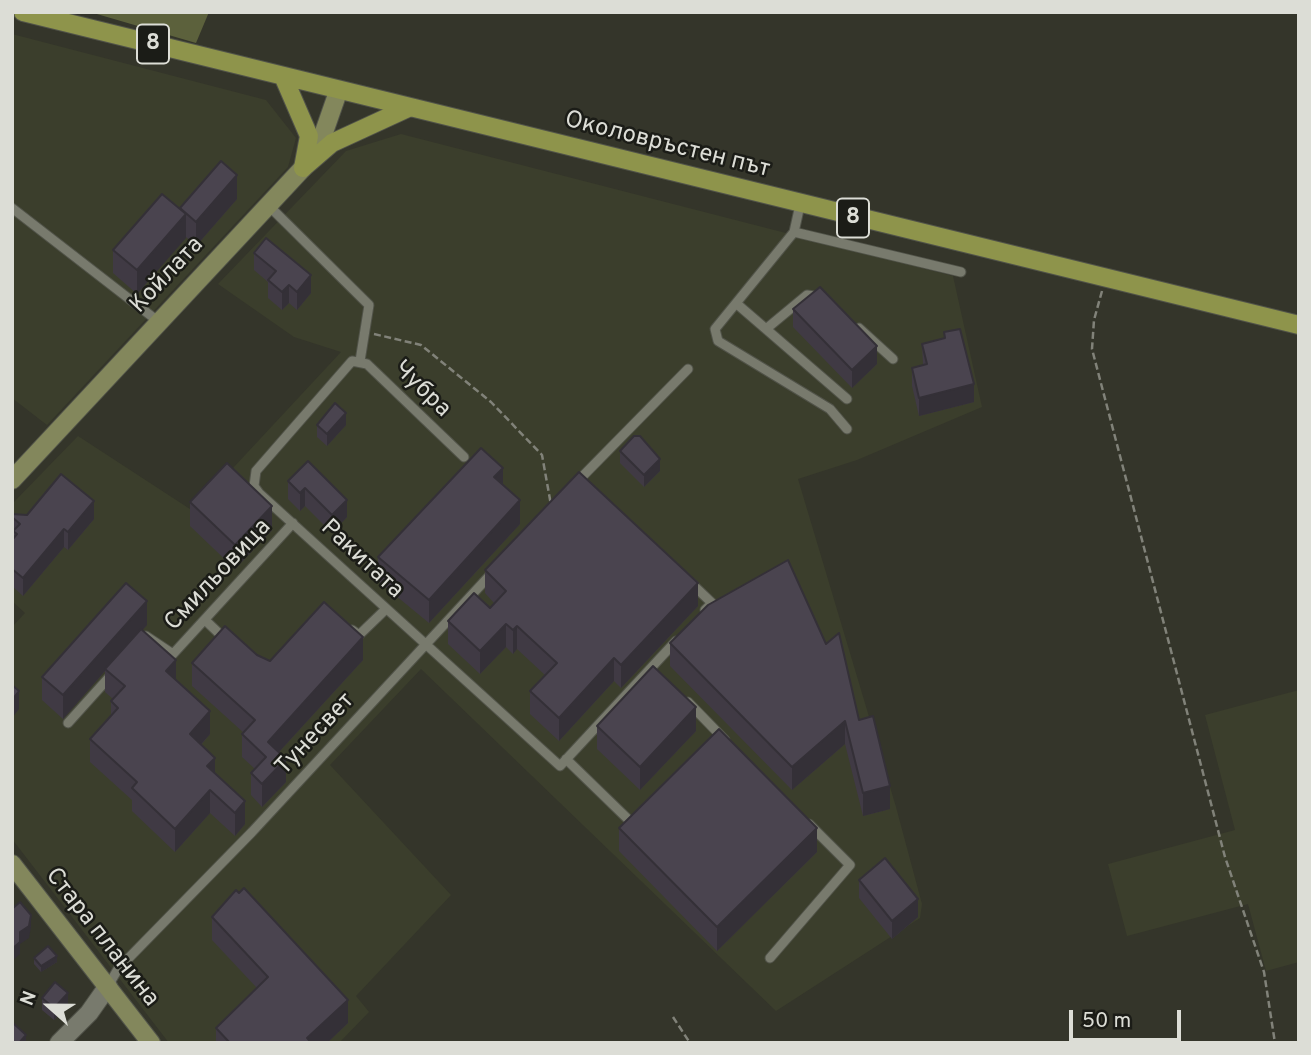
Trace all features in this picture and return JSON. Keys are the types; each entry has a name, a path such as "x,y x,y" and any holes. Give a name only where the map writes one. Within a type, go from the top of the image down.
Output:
{"main road":[{"name":"Околовръстен път","path":"23,12 338,92 1299,325"},
{"path":"283,76 309,136 303,168"},
{"path":"303,168 332,143 408,108"}],"street":[{"name":"Койлата","path":"12,480 303,168 323,135 338,92"},
{"name":"Стара планина","path":"12,864 151,1043"},
{"path":"59,1043 89,1013 108,986"}],"lane":[{"path":"268,205 369,305 360,361"},
{"path":"800,205 794,232 715,329 718,341 830,409 847,429"},
{"path":"14,213 159,322"},
{"path":"794,232 961,272"},
{"path":"766,329 807,295 828,300"},
{"path":"737,304 848,398"},
{"path":"847,317 893,359"},
{"name":"Чубра","path":"348,365 360,361 464,457"},
{"name":"Ракитата","path":"348,365 254,478 259,493 425,646 634,825"},
{"path":"570,489 688,369"},
{"name":"Смильовица","path":"138,646 147,636 173,654 293,523"},
{"name":"Тунесвет","path":"108,986 118,969 252,832 497,567"},
{"path":"682,576 712,603 695,621"},
{"path":"340,622 359,635 386,609"},
{"path":"205,620 233,647"},
{"path":"563,763 686,630"},
{"path":"68,723 120,665"},
{"path":"652,666 662,676"},
{"path":"681,695 737,752"},
{"path":"770,958 850,865 803,818"}],"path":[{"path":"1105,278 1094,320 1092,349 1224,857 1264,972 1275,1043"},
{"path":"365,332 421,345 491,402 542,455 552,509"},
{"path":"673,1017 690,1043"}],"shaded area":[{"path":"12,34 266,100 296,138 288,167 47,425 12,398"},
{"path":"401,134 953,276 982,407 857,460 798,479 896,807 922,904 920,918 776,1011 421,669 330,765 451,895 356,996 369,1012 339,1043 169,1043 12,839 12,627 25,613 12,601 12,504 78,436 193,511 341,352 294,337 218,284 346,151"},
{"path":"1299,690 1299,962 1266,971 1248,904 1127,936 1108,864 1235,830 1205,715"}],"green space":[{"path":"90,12 209,12 196,43"}],"building":[{"path":"221,161 237,175 196,222 180,208"},
{"path":"162,194 186,214 137,270 113,250"},
{"path":"266,238 311,275 297,292 289,285 282,292 268,280 276,271 254,253"},
{"path":"820,287 877,346 852,370 793,309"},
{"path":"960,329 974,384 919,398 912,368 927,364 922,344 945,338 944,332"},
{"path":"335,403 346,413 327,434 317,425"},
{"path":"634,436 640,436 660,459 644,475 620,451"},
{"path":"481,448 503,468 494,477 520,500 429,600 378,557"},
{"path":"308,461 347,500 332,515 305,488 300,493 288,481"},
{"path":"227,463 272,506 235,545 190,502"},
{"path":"579,472 698,583 621,665 614,658 559,718 530,691 557,663 517,626 513,630 506,624 480,651 448,621 474,593 490,608 506,591 485,570"},
{"path":"61,474 94,501 68,532 64,529 23,578 12,569 12,540 17,534 13,531 20,524 12,514 27,515"},
{"path":"788,560 826,644 839,633 859,720 873,716 890,786 863,793 845,721 792,767 670,643 708,605"},
{"path":"126,583 147,601 63,695 42,677"},
{"path":"324,602 363,637 268,742 286,759 262,784 251,773 266,757 242,734 255,720 192,663 225,626 257,655 270,661"},
{"path":"141,629 176,660 166,671 210,711 190,734 215,758 207,766 245,801 235,813 210,790 175,829 132,788 137,782 90,739 118,708 111,701 125,686 105,669"},
{"path":"653,666 696,707 640,767 597,726"},
{"path":"12,685 19,691 12,700"},
{"path":"719,729 817,828 717,927 619,828"},
{"path":"885,858 918,899 892,921 859,880"},
{"path":"244,888 348,1000 307,1038 311,1043 230,1043 216,1028 268,977 212,917 236,890 239,893"},
{"path":"20,902 31,915 29,926 20,932 20,942 12,949 12,909"},
{"path":"48,946 57,956 41,966 34,958"},
{"path":"55,982 68,993 54,1008 42,998"},
{"path":"12,1022 26,1035 19,1043 12,1043"}]}
